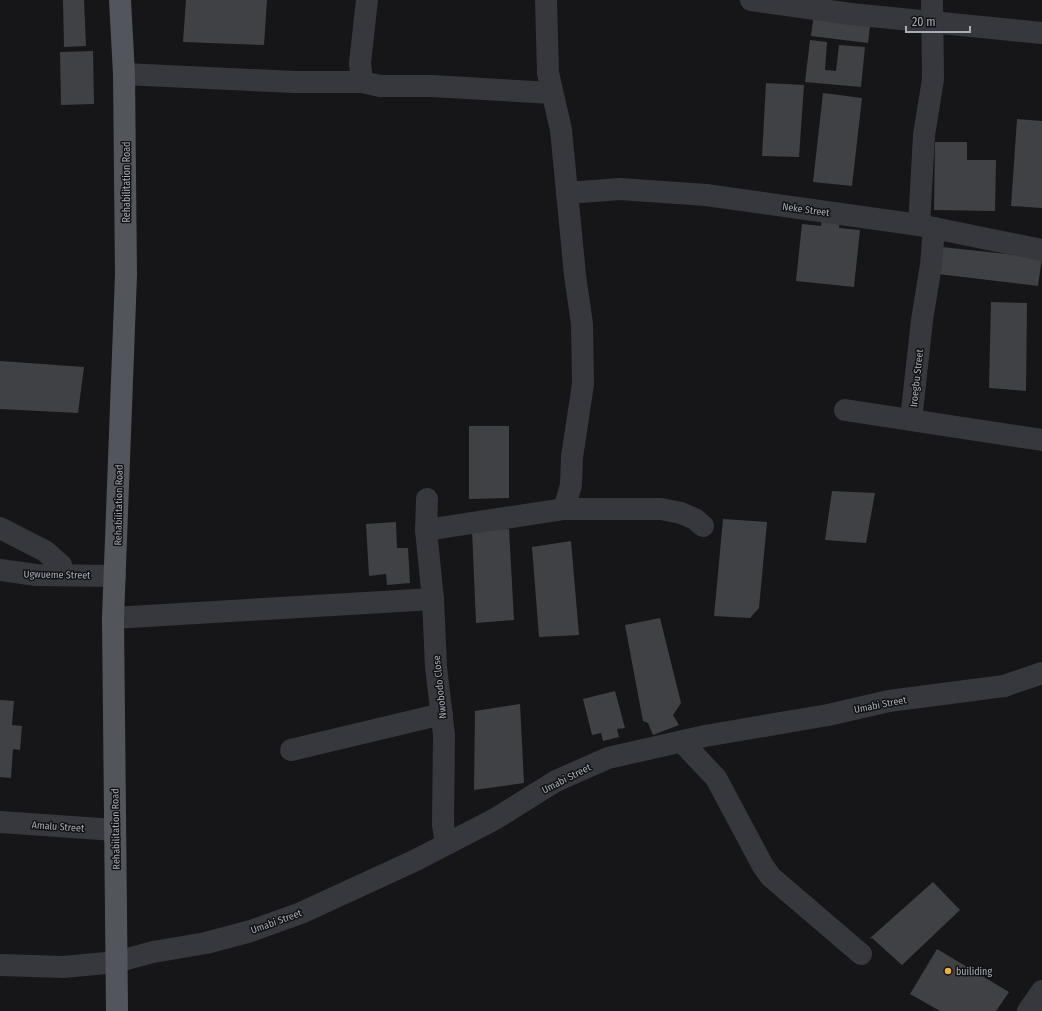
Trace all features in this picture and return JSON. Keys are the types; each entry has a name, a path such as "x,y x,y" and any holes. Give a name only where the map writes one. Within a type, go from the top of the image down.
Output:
{"main road":[{"name":"Rehabilitation Road","path":"117,1011 113,618 126,275 124,74 120,0"}],"street":[{"path":"362,82 360,63 367,0"},
{"path":"546,0 548,73 561,130 575,275 582,324 583,384 572,457 571,485 564,509"},
{"path":"751,0 851,14 1042,32"},
{"name":"Iroegbu Street","path":"932,0 934,22 933,79 924,135 926,227 931,264 922,320 911,420 1042,440"},
{"path":"124,74 294,82 362,82 380,86 432,86 552,93"},
{"name":"Neke Street","path":"567,192 620,189 706,195 926,227 1042,250"},
{"path":"845,410 911,420"},
{"name":"Nwobodo Close","path":"427,500 426,530 433,599 436,667 444,735 443,825 446,844"},
{"path":"426,530 564,509 661,509 681,513 695,519 703,526"},
{"path":"0,528 53,556 62,566 60,574"},
{"name":"Ugwueme Street","path":"0,570 36,575 60,574 115,576"},
{"path":"113,618 433,599"},
{"name":"Umabi Street","path":"1,966 64,967 116,962 153,952 206,943 251,931 301,913 416,860 495,819 556,781 577,770 608,758 705,736 828,715 890,701 1004,686 1042,673"},
{"path":"292,750 442,714"},
{"path":"682,742 716,778 763,866 771,877 861,954"},
{"name":"Amalu Street","path":"0,822 115,830"},
{"path":"1028,1011 1042,991"}],"building":[{"path":"63,0 84,0 86,46 64,47"},
{"path":"186,0 267,0 264,45 183,42"},
{"path":"814,13 871,19 868,43 811,36"},
{"path":"810,40 827,42 825,70 836,71 839,45 865,47 861,87 805,82"},
{"path":"93,51 94,104 61,105 60,52"},
{"path":"766,83 804,85 799,157 762,156"},
{"path":"823,93 862,98 852,186 813,182"},
{"path":"1017,119 1042,121 1042,208 1011,206"},
{"path":"935,142 967,142 967,160 996,160 995,211 934,210"},
{"path":"822,216 840,218 839,228 860,230 854,287 796,281 802,224 821,226"},
{"path":"942,247 1042,258 1038,286 938,274"},
{"path":"991,302 1027,303 1026,391 989,388"},
{"path":"0,361 84,367 78,413 0,409"},
{"path":"469,426 509,426 509,498 469,499"},
{"path":"832,491 875,493 866,543 825,540"},
{"path":"723,519 767,522 759,608 750,618 714,616"},
{"path":"396,522 397,548 408,548 410,583 387,585 386,574 369,576 366,524"},
{"path":"509,529 514,620 476,623 472,530"},
{"path":"571,541 579,635 539,637 532,547"},
{"path":"660,618 681,703 673,715 679,725 653,735 648,723 643,721 625,625"},
{"path":"615,691 625,728 617,729 619,737 603,741 601,733 592,735 583,699"},
{"path":"0,700 14,701 12,725 22,726 20,750 13,749 11,778 0,777"},
{"path":"520,704 524,783 474,790 475,711"},
{"path":"933,882 960,910 902,965 872,938 869,939"},
{"name":"builiding","path":"937,949 1009,992 996,1011 940,1011 910,994"}],"place":[{"name":"builiding","path":"948,971"}]}
